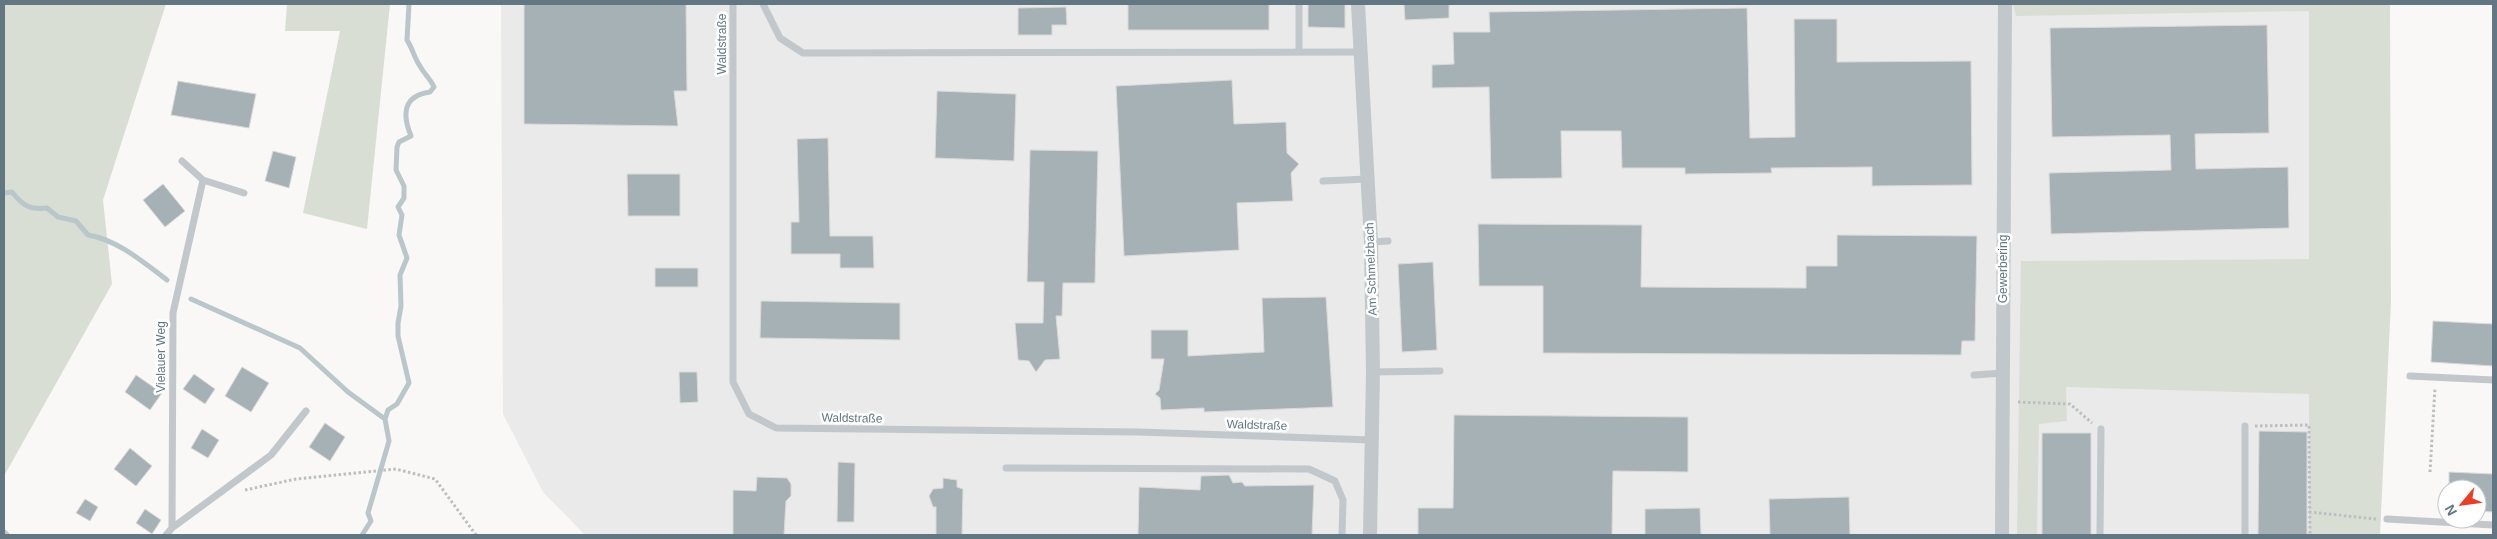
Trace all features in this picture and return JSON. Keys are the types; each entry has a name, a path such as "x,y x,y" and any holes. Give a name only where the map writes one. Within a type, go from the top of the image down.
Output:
{"street":[{"name":"Am Schmelzbach","path":"1358,4 1371,242 1373,440 1370,535"},
{"name":"Gewerbering","path":"2002,535 2005,4"}],"lane":[{"name":"Waldstraße","path":"733,4 733,382 749,414 776,428 1139,432 1373,440"},
{"path":"763,4 780,38 803,53 1299,50 1360,52"},
{"path":"1299,4 1299,50"},
{"path":"182,161 203,180 244,193"},
{"path":"1323,181 1367,179"},
{"name":"Vielauer Weg","path":"172,528 173,313 203,180"},
{"path":"1371,242 1388,241"},
{"path":"1373,372 1440,371"},
{"path":"1974,375 2003,373"},
{"path":"2410,376 2493,380"},
{"path":"166,535 172,528 271,455 306,411"},
{"path":"2245,426 2245,535"},
{"path":"2100,535 2101,429"},
{"path":"1006,468 1309,469 1335,481 1342,500 1342,535"},
{"path":"2387,519 2493,525"}],"path":[{"path":"2430,472 2436,377"},
{"path":"2003,401 2070,404 2101,429"},
{"path":"2245,426 2309,425 2310,535"},
{"path":"242,490 296,479 396,469 435,479 476,535"},
{"path":"2309,512 2387,519"}],"shaded area":[{"path":"4,4 166,4 103,200 112,284 4,476"},
{"path":"287,4 390,4 367,229 303,213 340,31 285,31"},
{"path":"501,4 2309,4 2309,535 585,535 543,492 503,414"},
{"path":"2013,4 2390,4 2391,301 2380,535 2309,535 2309,394 2066,387 2067,421 2039,424 2037,535 2017,535 2021,261 2309,259 2309,11 2016,16"}],"building":[{"path":"524,4 686,4 687,91 674,91 678,126 524,124"},
{"path":"1128,4 1269,4 1269,30 1128,30"},
{"path":"1308,4 1345,4 1345,28 1308,27"},
{"path":"1404,4 1449,4 1449,18 1405,20"},
{"path":"1066,7 1067,25 1052,25 1052,35 1018,35 1018,8"},
{"path":"1747,8 1750,138 1795,137 1794,19 1837,19 1837,62 1971,61 1972,185 1872,186 1872,167 1771,168 1772,173 1685,174 1685,168 1622,168 1621,131 1561,131 1562,178 1491,179 1489,87 1432,88 1432,65 1454,64 1453,32 1490,32 1489,12"},
{"path":"2267,25 2269,133 2195,134 2196,169 2288,167 2289,228 2051,234 2049,173 2171,170 2170,135 2052,137 2050,28"},
{"path":"1232,80 1234,124 1286,122 1287,153 1299,164 1291,173 1293,201 1237,203 1239,250 1124,256 1116,86"},
{"path":"178,81 256,94 249,128 171,115"},
{"path":"937,91 1016,94 1014,161 935,158"},
{"path":"828,138 830,236 873,236 874,268 840,268 840,254 791,254 791,222 799,222 797,139"},
{"path":"1030,150 1098,151 1095,283 1063,283 1062,316 1056,316 1060,359 1045,360 1036,372 1029,361 1018,360 1015,323 1043,323 1044,282 1027,282"},
{"path":"273,151 296,157 289,188 265,181"},
{"path":"627,174 680,174 680,216 628,216"},
{"path":"163,184 185,211 165,227 143,200"},
{"path":"1478,224 1642,225 1641,287 1806,288 1806,266 1837,266 1837,235 1977,236 1975,341 1962,341 1961,355 1543,353 1543,286 1479,286"},
{"path":"1433,262 1437,350 1402,352 1398,264"},
{"path":"655,268 698,268 698,287 655,287"},
{"path":"1326,297 1333,407 1204,412 1204,408 1161,410 1160,398 1155,394 1159,390 1164,359 1151,359 1151,330 1188,330 1188,356 1264,352 1262,298"},
{"path":"761,301 900,303 900,340 760,338"},
{"path":"2433,321 2493,324 2493,366 2431,362"},
{"path":"242,367 269,383 251,412 225,396"},
{"path":"679,372 697,372 698,402 680,403"},
{"path":"194,374 215,389 205,404 183,389"},
{"path":"136,375 162,393 150,410 125,392"},
{"path":"1454,415 1688,417 1688,472 1613,471 1612,535 1418,535 1418,508 1453,508"},
{"path":"325,423 345,437 330,461 309,447"},
{"path":"202,429 219,440 208,458 191,448"},
{"path":"2259,431 2307,432 2307,535 2258,535"},
{"path":"2042,433 2091,433 2091,535 2042,535"},
{"path":"130,448 152,466 136,486 114,469"},
{"path":"838,462 855,463 854,522 837,522"},
{"path":"2449,472 2493,474 2493,512 2487,512 2487,479 2449,479"},
{"path":"1229,475 1233,483 1242,482 1245,486 1314,485 1312,535 1138,535 1139,487 1200,490 1201,476"},
{"path":"757,477 787,478 791,484 791,496 786,501 784,535 733,535 733,490 756,491"},
{"path":"943,478 957,480 957,487 963,489 962,535 936,535 936,507 933,507 929,496 933,489 943,488"},
{"path":"1849,497 1850,535 1770,535 1769,499"},
{"path":"85,499 98,507 90,521 76,513"},
{"path":"1700,508 1701,535 1645,535 1645,509"},
{"path":"145,509 161,520 152,534 136,523"}],"waterway":[{"path":"362,535 371,521 368,513 389,441 385,419 388,410 397,404 409,383 398,336 401,306 400,275 407,258 399,235 402,215 398,207 404,198 404,186 396,170 397,147 399,142 411,136 406,120 407,107 410,102 414,97 430,92 434,87 418,63 407,40 409,4"},
{"path":"4,193 12,192 20,201 31,208 47,208 58,217 76,221 88,235 120,247 167,280"},
{"path":"191,299 300,348 348,392 385,419"}]}
